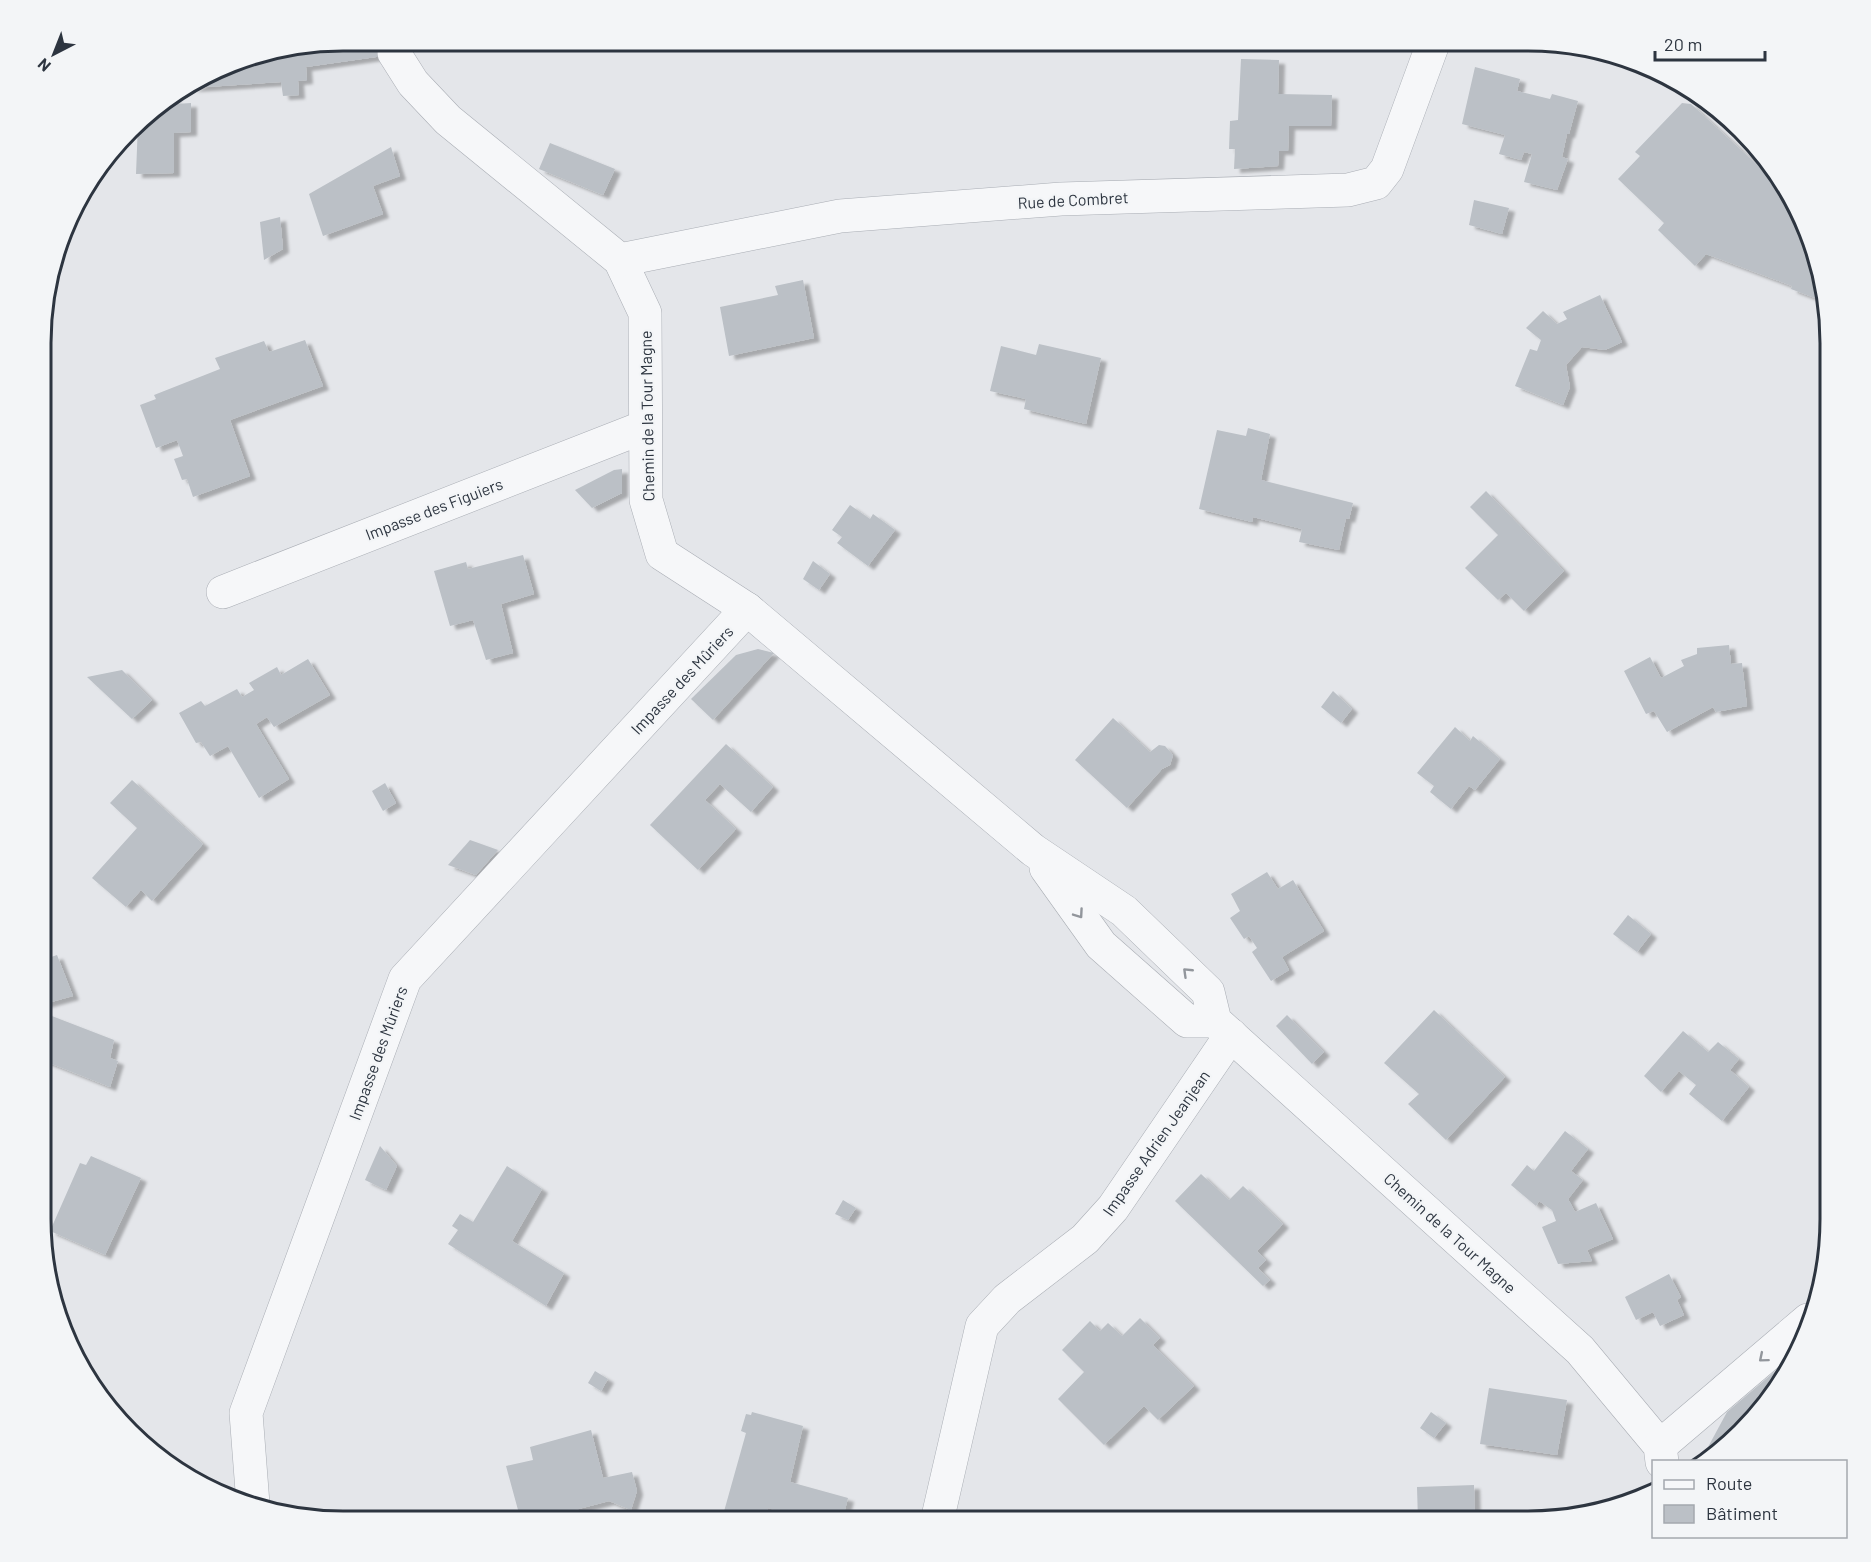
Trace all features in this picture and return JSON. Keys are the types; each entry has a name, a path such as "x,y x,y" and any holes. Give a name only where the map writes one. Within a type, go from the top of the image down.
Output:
{"street":[{"name":"Rue de Combret","path":"621,260 840,216 1060,200 1348,190 1376,183 1387,169 1430,51"},
{"name":"Chemin de la Tour Magne","path":"394,53 413,83 448,120 621,260 645,314 646,500 662,554 747,609 1033,849 1101,945 1187,1021 1223,1028 1580,1350 1661,1454"},
{"name":"Impasse des Figuiers","path":"223,592 644,427"},
{"name":"Impasse des Mûriers","path":"252,1497 246,1413 405,979 747,609"},
{"name":"Impasse Adrien Jeanjean","path":"939,1511 982,1326 1007,1299 1085,1239 1113,1208 1223,1028"},
{"path":"1661,1454 1799,1328"}],"building":[{"path":"378,51 383,56 306,67 307,80 298,81 299,95 283,96 281,82 202,87 249,66 305,53"},
{"path":"1241,59 1279,60 1278,94 1332,95 1331,126 1289,126 1288,151 1279,151 1278,166 1234,169 1235,149 1229,149 1230,121 1238,120"},
{"path":"1475,67 1520,79 1517,91 1550,99 1552,94 1578,101 1562,157 1568,159 1557,190 1524,182 1532,154 1524,152 1521,160 1499,154 1505,135 1462,124"},
{"path":"191,103 191,132 174,133 174,173 136,174 137,136 150,123 175,104"},
{"path":"1682,103 1691,104 1765,172 1771,181 1790,214 1805,249 1815,298 1791,289 1792,286 1706,254 1695,266 1658,230 1664,223 1618,179 1640,156 1635,152"},
{"path":"550,143 615,169 603,195 539,169"},
{"path":"391,147 400,176 373,186 383,214 323,236 309,194"},
{"path":"1474,200 1509,208 1502,234 1469,225"},
{"path":"280,217 283,249 264,260 260,222"},
{"path":"803,280 814,338 729,356 720,307 778,295 775,286"},
{"path":"1600,295 1622,342 1605,350 1582,347 1566,365 1570,387 1563,405 1515,386 1530,349 1537,351 1541,340 1526,328 1543,311 1557,324 1567,319 1563,312"},
{"path":"305,340 323,386 230,420 250,476 193,497 187,479 182,480 174,459 183,456 177,440 156,448 140,405 156,399 154,395 220,369 215,358 264,341 269,352"},
{"path":"1039,344 1101,358 1086,424 1024,409 1026,399 990,391 1001,346 1036,355"},
{"path":"1248,428 1270,434 1261,480 1353,503 1349,519 1346,518 1339,550 1299,542 1302,529 1253,517 1252,522 1199,509 1217,430 1246,436"},
{"path":"622,469 622,493 592,508 575,490 614,470"},
{"path":"1486,491 1564,571 1524,611 1506,593 1498,600 1465,568 1498,535 1470,507"},
{"path":"850,505 870,519 873,514 895,530 868,566 837,543 842,537 832,530"},
{"path":"523,555 534,594 501,604 513,653 486,660 473,620 450,626 434,571 466,562 468,569"},
{"path":"813,561 830,574 819,590 803,579"},
{"path":"1729,645 1731,664 1742,663 1747,706 1716,712 1713,707 1667,732 1654,711 1646,714 1624,671 1650,657 1661,678 1684,666 1681,660 1697,654 1697,648"},
{"path":"758,649 774,653 713,720 691,699 736,655"},
{"path":"308,659 330,695 274,727 267,717 256,724 289,779 259,798 228,746 210,756 201,742 196,743 179,713 201,701 205,706 237,689 242,697 254,690 249,683 277,667 281,675"},
{"path":"122,670 152,700 132,719 87,677"},
{"path":"1333,691 1352,709 1341,723 1321,707"},
{"path":"1113,718 1150,752 1159,745 1165,746 1173,755 1170,765 1162,769 1127,808 1075,760"},
{"path":"1455,727 1470,741 1473,736 1500,759 1475,790 1469,786 1451,809 1430,792 1434,786 1417,773"},
{"path":"726,744 773,787 751,812 720,784 705,800 736,829 698,870 650,825"},
{"path":"132,780 203,844 152,901 141,890 126,907 92,878 137,828 110,803"},
{"path":"385,783 396,803 383,811 372,791"},
{"path":"470,840 498,850 476,875 448,865"},
{"path":"1267,872 1278,889 1293,880 1324,931 1282,957 1289,970 1271,981 1252,952 1257,948 1249,936 1244,939 1230,918 1240,911 1231,894"},
{"path":"1628,915 1651,934 1637,952 1613,934"},
{"path":"57,955 73,996 51,1002 51,957"},
{"path":"1434,1010 1505,1077 1446,1140 1408,1104 1419,1094 1384,1063"},
{"path":"1287,1015 1324,1052 1312,1064 1276,1026"},
{"path":"51,1016 114,1040 110,1058 118,1061 110,1087 51,1064"},
{"path":"1683,1031 1708,1052 1718,1042 1739,1059 1730,1070 1749,1087 1722,1121 1689,1094 1696,1085 1679,1071 1661,1092 1644,1076"},
{"path":"1565,1131 1588,1149 1571,1171 1583,1180 1568,1199 1575,1212 1596,1203 1613,1239 1587,1250 1592,1261 1558,1264 1542,1227 1556,1221 1552,1210 1539,1201 1536,1206 1511,1185 1527,1165 1534,1171"},
{"path":"380,1146 397,1166 386,1190 365,1180"},
{"path":"91,1156 141,1178 105,1255 52,1232 80,1163 86,1165"},
{"path":"507,1166 542,1189 512,1241 564,1273 546,1306 448,1244 458,1230 452,1226 460,1214 473,1222"},
{"path":"1201,1174 1229,1200 1243,1186 1283,1224 1257,1251 1266,1260 1258,1268 1270,1280 1263,1286 1175,1201"},
{"path":"843,1200 856,1208 848,1220 835,1214"},
{"path":"1669,1274 1681,1297 1677,1300 1684,1315 1660,1326 1653,1312 1636,1320 1625,1297"},
{"path":"1140,1318 1160,1338 1153,1345 1194,1386 1158,1420 1144,1406 1104,1445 1058,1399 1084,1372 1062,1350 1090,1321 1100,1331 1108,1323 1122,1336"},
{"path":"1780,1367 1748,1412 1706,1451 1727,1412"},
{"path":"595,1371 608,1379 601,1391 588,1383"},
{"path":"1489,1388 1567,1400 1557,1455 1480,1444"},
{"path":"752,1412 803,1426 790,1482 848,1498 845,1511 778,1511 768,1508 767,1511 724,1511 746,1433 741,1431 746,1414 751,1415"},
{"path":"1431,1412 1446,1423 1434,1438 1420,1428"},
{"path":"591,1430 603,1478 632,1472 637,1491 631,1510 609,1501 571,1511 518,1511 506,1466 533,1460 530,1447"},
{"path":"1474,1485 1475,1511 1418,1511 1417,1487"}]}
